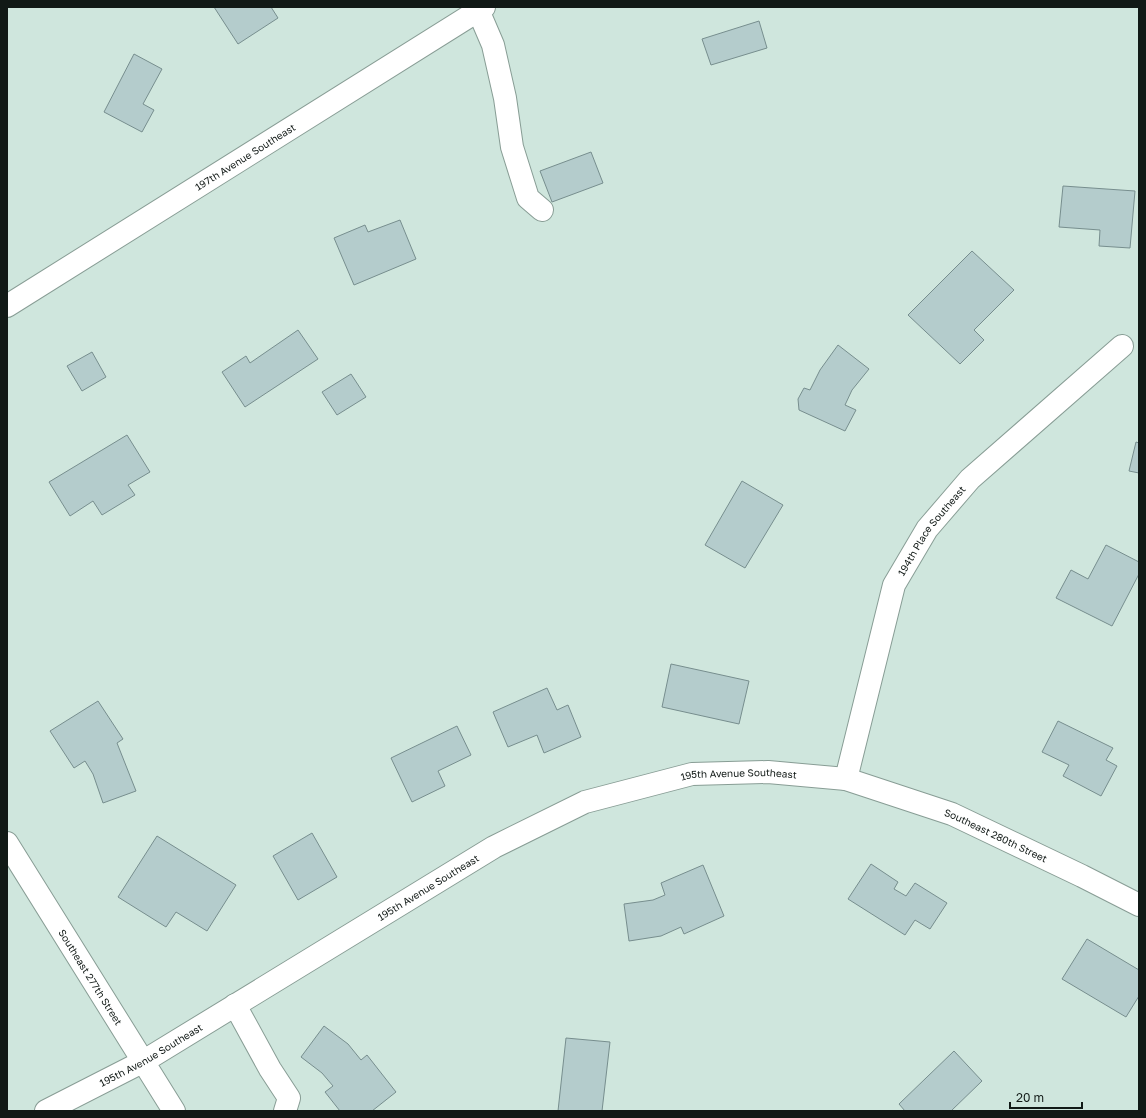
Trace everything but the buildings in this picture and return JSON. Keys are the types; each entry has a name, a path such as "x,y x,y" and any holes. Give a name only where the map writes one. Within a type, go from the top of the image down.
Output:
{"street":[{"path":"481,9 493,45 505,98 512,147 528,198 542,210"},
{"name":"197th Avenue Southeast","path":"7,306 481,9"},
{"name":"194th Place Southeast","path":"846,779 894,585 926,529 970,479 1122,346"},
{"name":"195th Avenue Southeast","path":"46,1111 144,1061 494,847 585,802 692,774 768,772 846,779"},
{"name":"Southeast 280th Street","path":"846,779 952,814 1139,905"},
{"name":"Southeast 277th Street","path":"7,842 174,1111"},
{"path":"235,1005 270,1070 289,1098 285,1111"}]}
